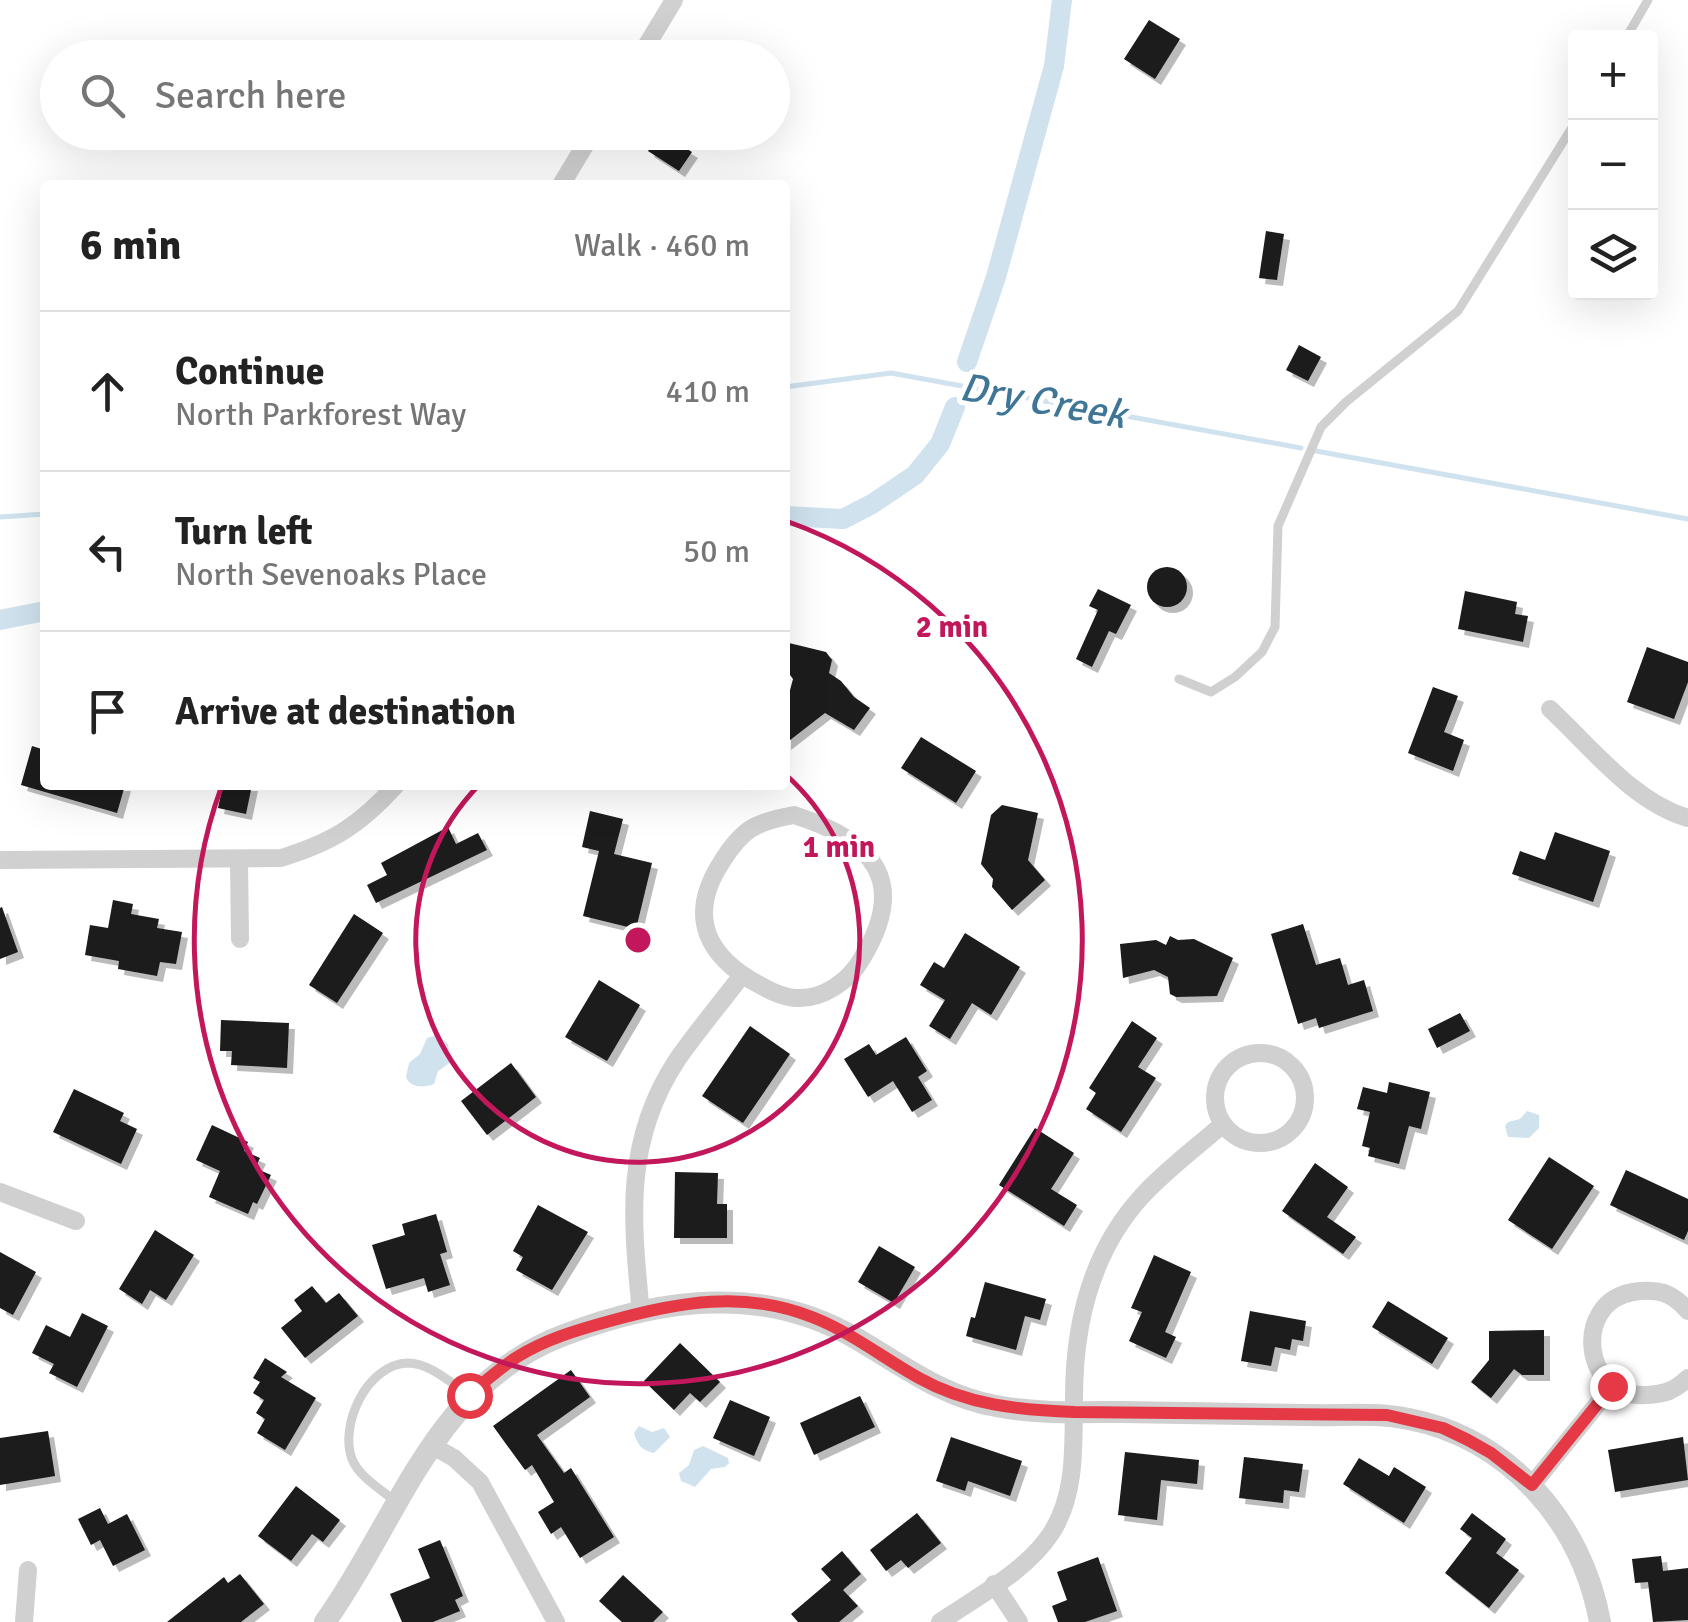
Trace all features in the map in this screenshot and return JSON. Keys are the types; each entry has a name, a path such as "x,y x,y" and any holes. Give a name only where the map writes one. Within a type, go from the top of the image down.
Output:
{"street":[{"path":"650,40 674,0"},
{"path":"564,180 582,150"},
{"path":"1550,709 1639,792 1664,810 1688,818"},
{"path":"0,860 281,858 321,846 355,826 391,790"},
{"path":"794,815 824,825 861,848 879,871 886,907 876,937 857,967 833,990 798,998 766,990 742,975 718,956 705,930 703,902 713,876 736,840 760,821 794,815"},
{"path":"240,860 240,938"},
{"path":"640,1313 632,1209 643,1133 677,1060 742,975"},
{"path":"1250,1053 1280,1056 1301,1077 1305,1106 1290,1132 1263,1143 1234,1135 1223,1124 1214,1096 1225,1069 1236,1059 1250,1053"},
{"path":"940,1622 1038,1550 1062,1514 1072,1474 1079,1329 1088,1288 1105,1248 1142,1196 1223,1124"},
{"path":"0,1192 76,1221"},
{"path":"1688,1311 1676,1297 1653,1289 1622,1294 1605,1306 1594,1325 1591,1347 1598,1369 1612,1386 1630,1396 1668,1394 1688,1378"},
{"path":"324,1622 346,1592 432,1445 469,1395 494,1373 567,1333 707,1300 776,1306 835,1326 955,1395 1024,1410 1387,1415 1428,1424 1491,1453 1532,1485 1577,1548 1595,1595 1600,1622"},
{"path":"1532,1485 1612,1386"},
{"path":"432,1445 454,1458 480,1482 556,1622"},
{"path":"24,1622 28,1570"},
{"path":"994,1584 1019,1622"}],"lane":[{"path":"1631,30 1648,0"},
{"path":"1179,679 1211,692 1235,677 1262,652 1275,627 1278,526 1320,427 1458,311 1568,134"},
{"path":"398,1503 368,1479 350,1456 350,1424 360,1398 374,1380 393,1367 408,1363 424,1367 469,1395"}],"water":[{"path":"438,1035 448,1044 451,1062 438,1071 434,1084 414,1085 406,1077 409,1063 420,1054 427,1038"},
{"path":"1527,1111 1539,1115 1539,1128 1529,1138 1508,1137 1505,1126"},
{"path":"639,1426 652,1432 664,1428 670,1437 654,1453 650,1452 643,1449 634,1433"},
{"path":"703,1446 728,1458 729,1463 711,1469 695,1487 681,1481 679,1473 689,1465 694,1450"}],"building":[{"path":"1149,20 1180,39 1155,79 1124,59"},
{"path":"689,150 692,152 679,171 648,151"},
{"path":"1266,231 1284,234 1277,280 1259,278"},
{"path":"1299,345 1321,357 1308,381 1286,370"},
{"path":"1167,567 1181,573 1187,587 1181,601 1167,607 1153,601 1147,587 1153,573"},
{"path":"1098,589 1131,605 1116,634 1109,631 1092,667 1076,659 1098,610 1089,606"},
{"path":"1465,591 1517,602 1515,614 1528,616 1523,642 1458,629"},
{"path":"790,643 826,652 832,660 829,673 870,708 854,730 825,713 790,740"},
{"path":"1647,647 1688,662 1688,682 1674,719 1627,702"},
{"path":"1433,687 1458,696 1444,732 1464,740 1453,771 1408,753"},
{"path":"921,737 976,771 956,803 901,768"},
{"path":"32,746 40,748 40,790 124,790 117,813 21,785"},
{"path":"222,790 251,790 246,814 218,808"},
{"path":"1002,805 1038,813 1028,860 1045,880 1012,910 992,887 993,879 981,864 991,815"},
{"path":"590,811 623,819 614,854 652,863 636,929 583,916 599,851 582,847"},
{"path":"448,827 456,844 478,833 487,850 376,903 367,885 387,875 381,863"},
{"path":"1555,832 1610,851 1593,902 1512,874 1520,851 1545,860"},
{"path":"113,900 133,904 131,914 159,919 157,928 182,932 176,964 160,962 157,976 118,969 119,961 85,955 90,925 108,928"},
{"path":"0,908 18,952 0,959"},
{"path":"354,914 383,933 337,1003 309,985"},
{"path":"1303,924 1316,965 1340,958 1348,985 1364,980 1373,1011 1319,1028 1316,1018 1298,1024 1271,934"},
{"path":"965,933 1020,967 991,1015 972,1003 950,1039 929,1026 945,1000 920,985 934,962 944,968"},
{"path":"1170,936 1194,939 1233,958 1217,996 1176,997 1170,994 1168,977 1154,970 1123,978 1120,944 1156,940 1166,945"},
{"path":"599,980 640,1005 607,1061 565,1037"},
{"path":"1460,1013 1470,1031 1437,1048 1428,1029"},
{"path":"221,1020 289,1023 287,1068 231,1065 232,1051 220,1051"},
{"path":"1132,1021 1157,1038 1138,1067 1156,1078 1121,1132 1086,1109 1096,1093 1089,1088"},
{"path":"750,1026 790,1054 743,1123 702,1096"},
{"path":"906,1037 927,1071 918,1077 932,1100 912,1112 893,1081 868,1097 844,1059 869,1044 876,1055"},
{"path":"511,1063 536,1097 487,1135 461,1101"},
{"path":"1389,1082 1430,1092 1421,1129 1409,1126 1399,1164 1368,1156 1370,1148 1362,1146 1370,1112 1357,1109 1363,1087 1387,1093"},
{"path":"74,1089 124,1113 120,1121 137,1129 121,1164 53,1132"},
{"path":"212,1125 248,1142 244,1151 260,1158 255,1168 271,1175 248,1214 209,1197 220,1171 196,1160"},
{"path":"1035,1128 1074,1153 1051,1189 1077,1205 1064,1226 999,1185"},
{"path":"1549,1157 1594,1186 1552,1249 1508,1220"},
{"path":"1315,1163 1348,1187 1327,1217 1356,1237 1343,1254 1282,1211"},
{"path":"1626,1170 1688,1199 1688,1231 1684,1240 1610,1205"},
{"path":"675,1172 718,1173 717,1204 727,1204 727,1238 674,1238"},
{"path":"538,1205 588,1232 552,1290 516,1270 523,1257 513,1251"},
{"path":"436,1214 447,1252 440,1254 450,1285 428,1292 424,1278 386,1289 372,1245 405,1235 402,1224"},
{"path":"155,1230 194,1255 166,1300 150,1290 142,1304 119,1289"},
{"path":"879,1246 915,1267 894,1303 858,1282"},
{"path":"0,1252 36,1272 13,1315 0,1308"},
{"path":"1154,1255 1191,1272 1165,1332 1176,1337 1166,1358 1129,1341 1142,1312 1131,1308"},
{"path":"985,1282 1046,1299 1040,1320 1025,1316 1016,1350 966,1336"},
{"path":"312,1286 326,1303 339,1293 358,1316 305,1358 281,1328 302,1311 294,1300"},
{"path":"1388,1301 1448,1338 1432,1364 1372,1327"},
{"path":"1250,1311 1306,1321 1303,1341 1292,1339 1290,1350 1275,1347 1271,1366 1241,1361"},
{"path":"82,1313 108,1326 77,1387 49,1373 54,1364 32,1353 46,1325 70,1337"},
{"path":"1544,1330 1544,1375 1522,1375 1514,1369 1491,1398 1471,1382 1489,1360 1489,1331"},
{"path":"680,1343 720,1382 700,1402 690,1393 674,1410 644,1381"},
{"path":"265,1358 287,1372 281,1377 316,1398 285,1450 257,1433 265,1419 256,1413 264,1400 253,1393 260,1382 253,1378"},
{"path":"571,1370 590,1397 537,1435 564,1473 571,1468 614,1537 580,1558 561,1527 551,1534 538,1512 554,1502 532,1465 525,1470 493,1426"},
{"path":"860,1396 875,1427 814,1455 800,1423"},
{"path":"730,1400 770,1417 754,1456 713,1438"},
{"path":"48,1431 55,1476 0,1485 0,1438"},
{"path":"951,1437 1022,1461 1010,1496 968,1481 965,1491 936,1481"},
{"path":"1683,1437 1688,1480 1615,1492 1608,1450"},
{"path":"1125,1452 1199,1460 1197,1484 1161,1480 1157,1520 1118,1515"},
{"path":"1244,1457 1303,1464 1299,1492 1284,1490 1283,1503 1239,1498"},
{"path":"1359,1458 1389,1476 1394,1467 1426,1487 1404,1523 1343,1484"},
{"path":"296,1486 340,1520 323,1542 312,1534 291,1561 258,1536"},
{"path":"100,1508 108,1524 127,1514 145,1550 113,1566 100,1540 91,1545 78,1519"},
{"path":"917,1513 941,1543 908,1568 901,1560 886,1571 870,1550"},
{"path":"1472,1513 1506,1539 1496,1553 1519,1570 1489,1608 1445,1573 1472,1538 1460,1529"},
{"path":"440,1540 463,1596 455,1600 460,1611 433,1622 402,1622 390,1594 430,1578 418,1549"},
{"path":"842,1551 861,1574 843,1590 858,1606 839,1622 798,1622 791,1614 831,1580 821,1569"},
{"path":"1661,1556 1663,1571 1688,1568 1688,1620 1653,1622 1648,1582 1635,1583 1632,1559"},
{"path":"1098,1557 1117,1611 1085,1622 1058,1622 1052,1606 1067,1600 1057,1572"},
{"path":"240,1574 264,1604 241,1622 167,1622 224,1577 228,1583"},
{"path":"623,1575 663,1612 653,1622 622,1622 599,1601"}],"waterway":[{"path":"967,362 996,277 1054,66 1062,0"},
{"name":"Dry Creek","path":"790,386 891,373 1301,448"},
{"path":"790,516 843,519 872,504 915,475 940,444 955,407"},
{"name":"Dry Creek","path":"1316,451 1688,519"},
{"name":"Dry Creek","path":"0,517 40,514"},
{"path":"0,620 40,612"}],"route":[{"path":"469,1395 517,1357 567,1333 674,1304 744,1301 776,1306 835,1326 920,1378 991,1406 1074,1412 1387,1415 1443,1428 1468,1440 1532,1485 1612,1386"}]}
